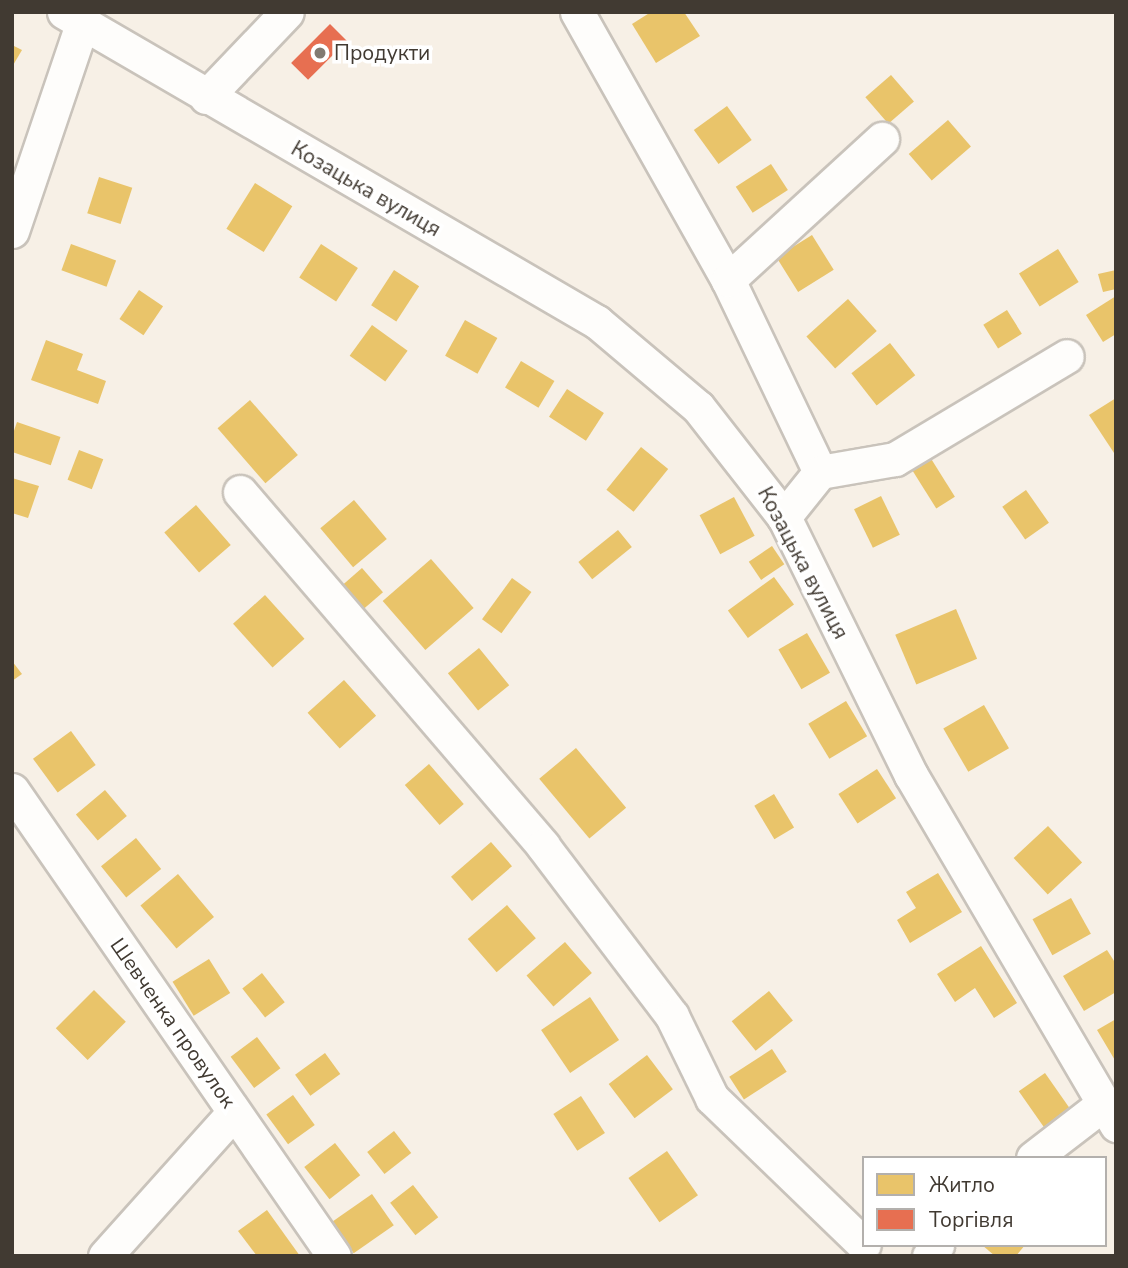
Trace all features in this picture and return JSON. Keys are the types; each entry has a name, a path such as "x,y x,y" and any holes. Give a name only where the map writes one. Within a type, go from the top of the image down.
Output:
{"street":[{"path":"206,97 286,12"},
{"path":"577,12 728,280 820,472"},
{"path":"12,231 73,18"},
{"name":"Козацька вулиця","path":"73,18 597,322 698,407 764,484 784,517 911,775 1109,1114"},
{"path":"728,280 882,139"},
{"path":"784,517 820,472 895,459 1067,356"},
{"path":"240,492 543,846 672,1016 712,1098 862,1243"},
{"name":"Шевченка провулок","path":"12,790 334,1256"},
{"path":"105,1256 234,1112"},
{"path":"1036,1156 1109,1114"}],"building: Житло":[{"path":"651,12 684,12 700,36 656,63 632,24"},
{"path":"12,45 22,50 12,67"},
{"path":"891,75 914,101 888,124 865,97"},
{"path":"727,106 752,140 719,164 694,130"},
{"path":"948,120 971,146 932,181 909,154"},
{"path":"771,164 788,190 753,213 736,187"},
{"path":"99,177 132,188 121,224 87,213"},
{"path":"255,183 292,206 264,252 226,229"},
{"path":"812,235 834,270 798,292 776,257"},
{"path":"71,244 116,260 107,287 61,270"},
{"path":"321,244 358,268 336,302 299,278"},
{"path":"1058,249 1079,282 1040,306 1019,273"},
{"path":"394,270 419,286 396,322 371,305"},
{"path":"1116,270 1116,289 1103,292 1098,274"},
{"path":"139,290 163,306 143,335 119,319"},
{"path":"1116,296 1116,334 1103,342 1086,315"},
{"path":"848,299 877,331 835,368 806,336"},
{"path":"1007,310 1022,334 998,349 983,325"},
{"path":"465,320 497,338 477,374 445,356"},
{"path":"372,325 408,351 385,382 350,356"},
{"path":"46,340 83,354 77,370 106,381 98,404 31,380"},
{"path":"890,343 915,375 877,405 851,373"},
{"path":"521,361 554,381 538,408 505,388"},
{"path":"567,389 604,413 586,441 549,417"},
{"path":"1116,398 1116,456 1089,415"},
{"path":"250,400 298,455 265,483 218,428"},
{"path":"17,422 60,437 51,465 12,452 12,437"},
{"path":"641,447 668,469 634,512 606,490"},
{"path":"79,450 103,459 92,489 68,480"},
{"path":"930,457 955,497 936,509 911,469"},
{"path":"12,478 39,486 28,518 12,513"},
{"path":"1026,490 1049,523 1025,539 1002,507"},
{"path":"881,496 900,535 873,548 854,509"},
{"path":"734,497 755,536 720,554 700,515"},
{"path":"354,500 387,539 353,567 320,528"},
{"path":"196,505 231,545 199,573 164,533"},
{"path":"618,530 632,547 592,579 578,562"},
{"path":"772,546 784,564 761,580 749,562"},
{"path":"431,559 474,608 425,650 383,601"},
{"path":"362,568 383,592 364,609 343,584"},
{"path":"774,577 794,605 748,638 728,611"},
{"path":"512,578 531,592 501,633 482,619"},
{"path":"265,595 304,639 273,668 233,624"},
{"path":"956,609 977,659 916,684 895,635"},
{"path":"807,633 830,673 801,689 778,650"},
{"path":"479,648 509,685 478,710 448,673"},
{"path":"12,661 22,674 12,681"},
{"path":"344,680 376,716 340,748 308,713"},
{"path":"846,701 867,736 829,759 808,724"},
{"path":"984,705 1009,748 968,772 943,728"},
{"path":"71,731 96,765 58,793 33,759"},
{"path":"576,748 626,808 589,839 539,779"},
{"path":"429,764 464,804 440,825 405,785"},
{"path":"877,769 896,798 857,823 838,794"},
{"path":"105,790 127,816 98,840 76,814"},
{"path":"774,794 794,827 774,839 754,806"},
{"path":"1048,826 1082,863 1048,895 1014,858"},
{"path":"136,838 161,869 126,897 101,866"},
{"path":"491,842 512,866 472,901 451,877"},
{"path":"938,873 962,912 910,943 897,920 916,908 906,892"},
{"path":"178,874 214,917 176,948 140,905"},
{"path":"1071,898 1091,934 1052,955 1033,919"},
{"path":"507,905 536,938 497,972 468,939"},
{"path":"565,942 592,973 553,1006 527,975"},
{"path":"981,946 1017,1003 994,1018 975,988 955,1002 937,974"},
{"path":"1107,950 1116,964 1116,992 1084,1011 1063,976"},
{"path":"209,959 230,993 194,1016 173,982"},
{"path":"262,973 285,1002 265,1018 242,988"},
{"path":"94,990 126,1022 88,1060 56,1028"},
{"path":"769,991 793,1021 756,1051 732,1021"},
{"path":"590,997 619,1040 570,1073 541,1030"},
{"path":"1116,1019 1116,1062 1097,1030"},
{"path":"257,1037 280,1068 254,1088 231,1057"},
{"path":"772,1049 787,1072 744,1099 729,1077"},
{"path":"325,1053 340,1074 310,1096 295,1075"},
{"path":"647,1055 673,1089 635,1118 609,1084"},
{"path":"1045,1073 1072,1112 1046,1130 1019,1091"},
{"path":"293,1095 315,1125 288,1144 266,1114"},
{"path":"581,1096 605,1133 577,1151 553,1114"},
{"path":"394,1131 411,1153 384,1174 367,1152"},
{"path":"335,1143 360,1175 330,1199 304,1167"},
{"path":"667,1151 698,1195 659,1222 628,1178"},
{"path":"413,1185 438,1217 415,1235 390,1203"},
{"path":"372,1194 394,1225 354,1253 332,1222"},
{"path":"267,1210 300,1256 257,1256 238,1231"},
{"path":"984,1247 1023,1247 1016,1256 995,1256"}],"building: Торгівля":[{"name":"Продукти","path":"330,24 347,41 308,80 291,63"}],"place":[{"name":"Продукти","path":"320,53"}]}
